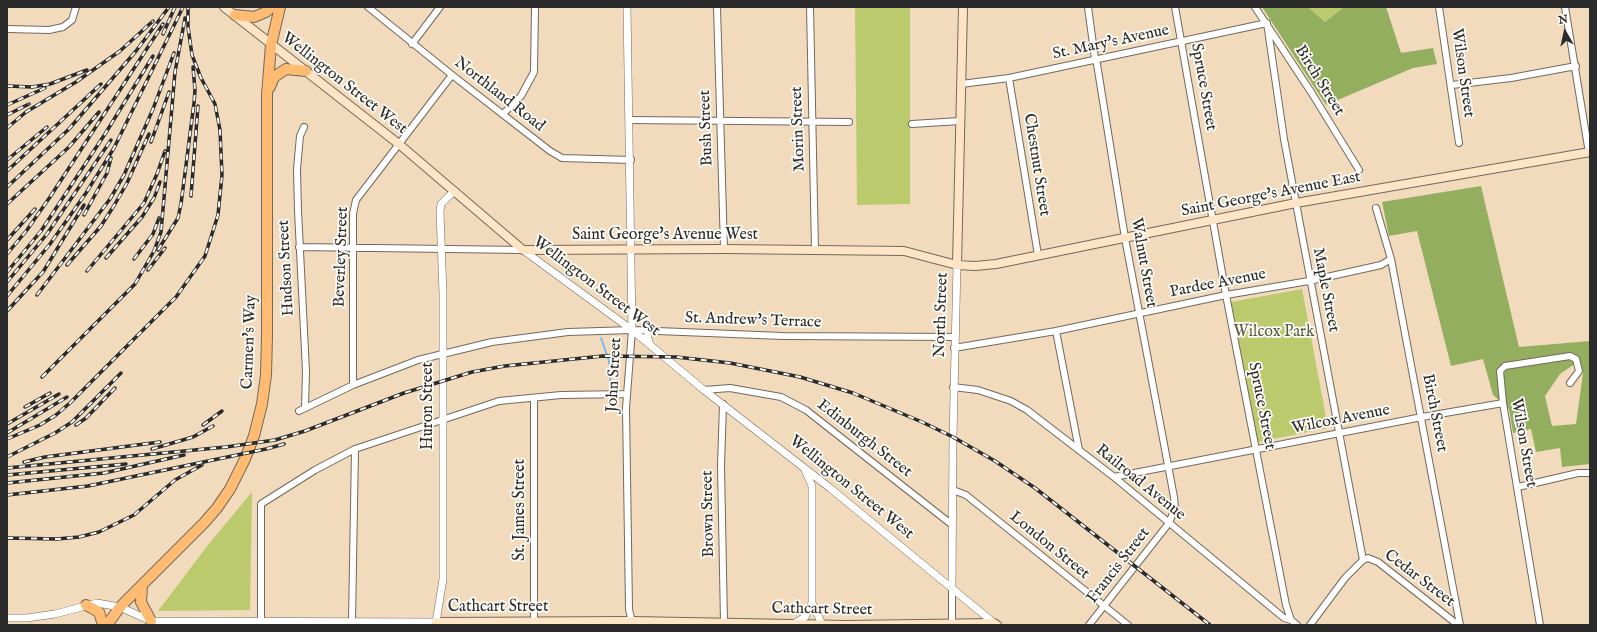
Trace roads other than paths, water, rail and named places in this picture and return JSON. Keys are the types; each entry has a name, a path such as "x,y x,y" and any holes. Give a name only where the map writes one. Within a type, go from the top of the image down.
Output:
{"highway":[{"path":"235,15 254,17 266,12 272,7"},
{"name":"Carmen's Way","path":"107,625 120,607 204,523 230,489 248,453 262,404 267,336 267,94 271,45 280,7"},
{"path":"267,94 272,81 278,74 286,69 306,71"},
{"path":"142,586 141,602 151,620"},
{"path":"86,605 99,612 103,625"}],"main road":[{"name":"Wellington Street West","path":"224,7 400,144 523,250"},
{"name":"North Street","path":"957,265 963,7"},
{"name":"Saint George's Avenue East","path":"957,265 989,265 1296,203 1590,153"},
{"name":"Saint George's Avenue West","path":"523,250 630,251 724,249 904,251 957,265"},
{"name":"Cathcart Street","path":"436,623 724,623 846,625 995,624"}],"street":[{"path":"7,29 49,30 63,27 72,20 76,7"},
{"name":"Northland Road","path":"368,7 412,44 550,151 562,158 631,160"},
{"path":"412,44 440,7"},
{"path":"503,114 521,96 534,72 534,7"},
{"name":"John Street","path":"627,7 631,160 630,251 632,330 626,394 629,609 632,623"},
{"name":"Bush Street","path":"717,7 724,249"},
{"name":"Morin Street","path":"810,7 815,250"},
{"name":"Walnut Street","path":"1088,7 1095,59 1125,238 1175,508 1170,523"},
{"name":"Spruce Street","path":"1175,7 1226,295 1290,620"},
{"name":"Birch Street","path":"1255,7 1312,92 1358,170"},
{"name":"Wilson Street","path":"1439,7 1452,85 1459,143"},
{"path":"1565,7 1590,153"},
{"name":"St. Mary's Avenue","path":"961,84 1009,78 1267,23"},
{"name":"Maple Street","path":"1267,23 1284,140 1363,560"},
{"path":"1452,85 1511,78 1576,66"},
{"name":"Beverley Street","path":"353,385 352,248 353,214 356,200 452,75"},
{"name":"Chestnut Street","path":"1009,78 1038,255"},
{"path":"629,120 849,122"},
{"path":"912,124 960,121"},
{"name":"Hudson Street","path":"302,410 306,371 299,247 298,151 300,136 304,127"},
{"name":"Huron Street","path":"436,623 443,579 444,419 441,204 454,191"},
{"name":"Birch Street","path":"1376,208 1391,259 1422,417 1459,625"},
{"name":"Saint George's Avenue West","path":"299,247 523,250"},
{"name":"Wellington Street West","path":"523,250 632,330 704,390 830,488 995,624"},
{"name":"Pardee Avenue","path":"954,348 1056,330 1226,295 1310,281 1381,265 1391,259"},
{"name":"North Street","path":"952,624 951,524 953,490 954,348 957,265"},
{"name":"St. Andrew's Terrace","path":"302,410 353,385 418,360 492,342 563,332 632,330 783,336 955,337"},
{"path":"1056,330 1078,450"},
{"path":"650,331 647,336 650,345"},
{"name":"Wilson Street","path":"1540,625 1503,403 1500,371 1505,366 1570,356 1576,358 1579,371 1570,383"},
{"name":"Railroad Avenue","path":"954,387 978,390 1011,401 1027,410 1114,477 1284,618 1297,625"},
{"name":"Edinburgh Street","path":"704,390 730,388 781,397 806,410 951,524"},
{"path":"261,620 261,504 315,470 355,449 499,401 626,394"},
{"name":"St. James Street","path":"534,398 534,623"},
{"name":"Wilcox Avenue","path":"1114,477 1168,468 1256,449 1422,417 1503,403"},
{"name":"Brown Street","path":"722,404 720,466 724,623"},
{"path":"352,621 355,449"},
{"path":"793,624 805,617 812,603 812,494 810,479 804,468"},
{"path":"1518,487 1578,473 1590,473"},
{"path":"812,494 819,488 830,488"},
{"name":"London Street","path":"953,490 966,495 1128,625"},
{"name":"Francis Street","path":"1089,625 1170,523"},
{"name":"Cedar Street","path":"1363,560 1368,558 1378,562 1459,625"},
{"path":"1310,625 1345,578 1363,560"},
{"name":"Cathcart Street","path":"7,618 28,622 97,602 120,607 151,620 436,623"},
{"path":"812,603 823,624"}],"waterway":[{"path":"601,338 609,361 611,390"}],"railway":[{"path":"7,187 69,129 136,51 169,7"},
{"path":"163,34 175,7"},
{"path":"7,296 50,244 86,193 114,148 183,7"},
{"path":"7,439 40,425 56,415 71,402 176,297 205,256 218,215 222,175 220,130 215,104 201,78 192,55 188,27 188,7"},
{"path":"42,377 135,284 154,251 161,232 175,72 185,18"},
{"path":"7,128 26,112 76,82 120,51 153,21"},
{"path":"7,254 27,230 50,197 163,24"},
{"path":"37,295 110,199 124,175 153,109 174,53"},
{"path":"7,272 41,231 105,134 153,56"},
{"path":"158,250 178,218 181,204 194,103 195,90 193,67"},
{"path":"7,86 32,87 50,84 87,70"},
{"path":"7,171 101,84"},
{"path":"7,105 45,88"},
{"path":"151,142 169,92"},
{"path":"7,115 29,104"},
{"path":"191,196 198,106"},
{"path":"7,204 69,147 99,112"},
{"path":"7,160 47,127"},
{"path":"67,265 101,226 115,204 127,183 149,134"},
{"path":"7,282 47,234 111,140"},
{"path":"87,271 144,203 165,151"},
{"path":"84,215 107,173 111,158"},
{"path":"106,258 142,217 154,198 160,182"},
{"path":"7,311 43,272 84,205"},
{"path":"7,240 35,209"},
{"path":"134,259 153,234 159,218"},
{"path":"148,270 165,248"},
{"path":"7,468 226,447 275,440 305,431 404,393 472,372 505,366 603,356 676,357 730,363 800,377 853,393 922,422 953,437 995,461 1035,488 1210,625"},
{"path":"7,457 55,433 72,422 121,373"},
{"path":"76,425 86,418 115,388"},
{"path":"25,407 50,393"},
{"path":"7,424 59,394"},
{"path":"7,433 67,397"},
{"path":"203,425 222,411"},
{"path":"152,449 193,437 213,426"},
{"path":"24,462 45,457 160,442"},
{"path":"7,495 88,486 284,444"},
{"path":"7,483 104,473 184,455"},
{"path":"7,475 126,464"},
{"path":"7,538 57,539 79,537 99,532 134,515 175,480 202,465"}],"park label":[{"name":"Wilcox Park","path":"1274,333"}]}
